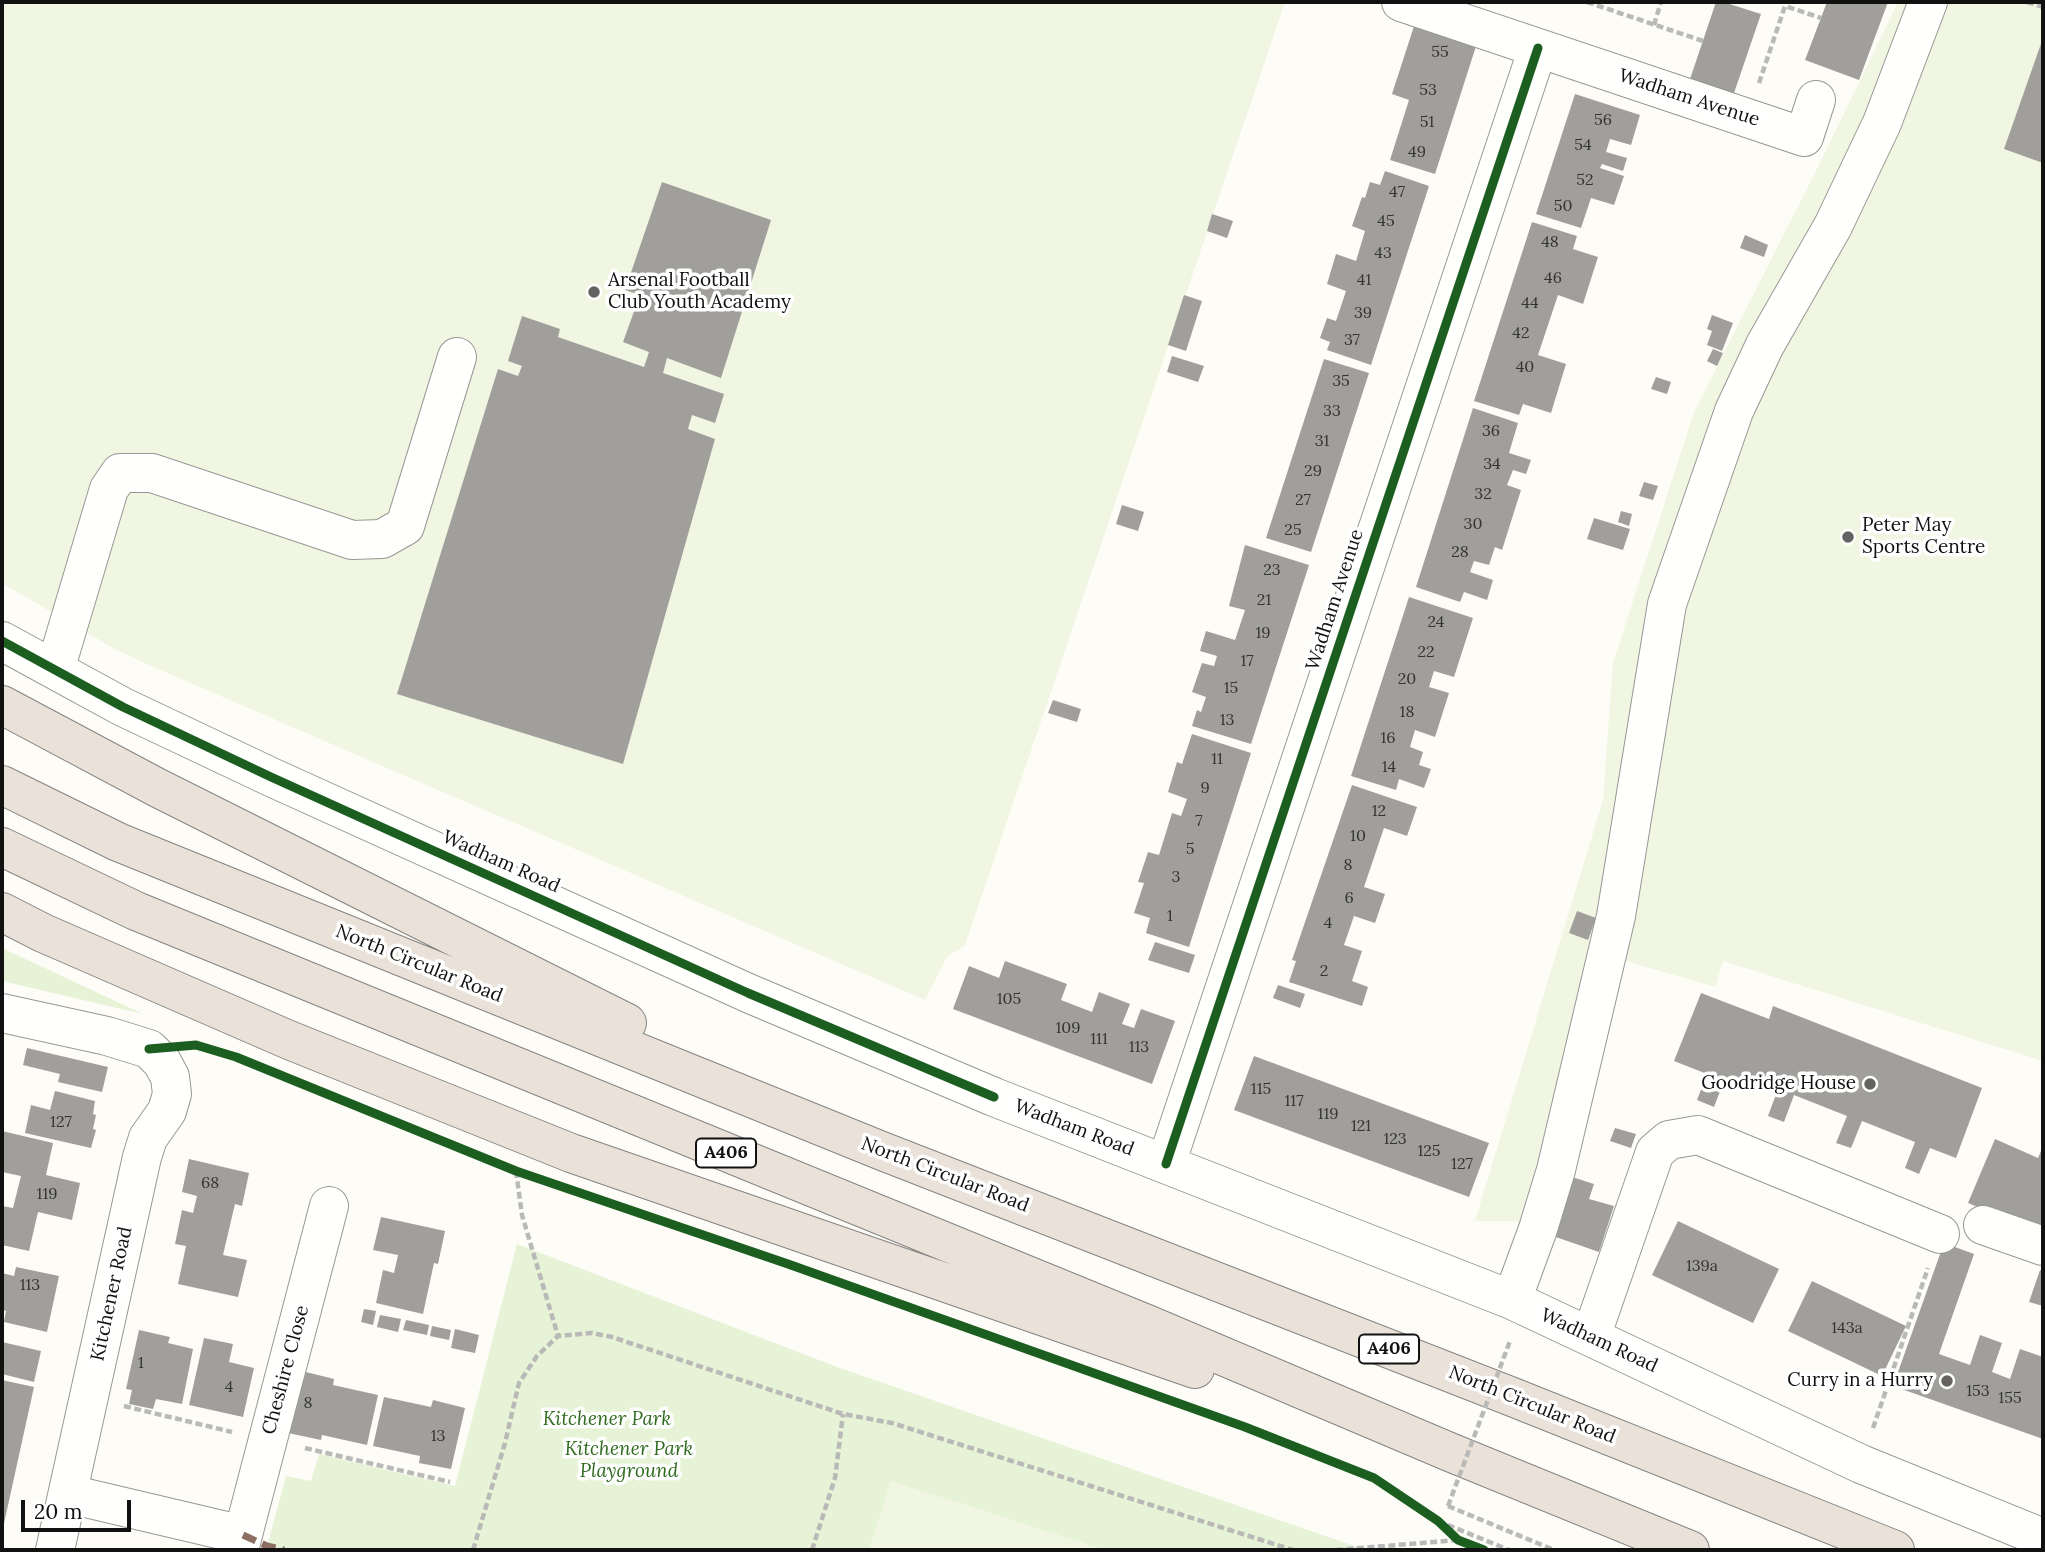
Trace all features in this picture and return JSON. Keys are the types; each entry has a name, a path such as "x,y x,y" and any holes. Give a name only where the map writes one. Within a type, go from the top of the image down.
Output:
{"highway":[{"name":"A406","path":"2,705 158,788 882,1151"},
{"name":"North Circular Road","path":"2,785 118,842 882,1151 1515,1398 1895,1550"},
{"name":"A406","path":"2,847 136,911 1147,1324 1690,1550"},
{"name":"A406","path":"2,912 43,933 289,1040 571,1153 1166,1359 1452,1453"}],"street":[{"name":"Wadham Avenue","path":"1401,2 1804,137 1816,100"},
{"path":"1512,1300 1556,1170 1616,916 1667,604 1734,411 1765,345 1844,204 1882,123 1928,2"},
{"name":"Wadham Avenue","path":"1166,1164 1538,48"},
{"path":"55,670 109,489 120,473 152,473 352,540 382,539 405,526 457,357"},
{"name":"Wadham Road","path":"2,641 123,707 271,777 748,993 957,1082 1512,1300 1861,1464 2043,1538"},
{"name":"Kitchener Road","path":"2,1013 107,1036 149,1049 162,1062 170,1077 172,1094 167,1111 148,1138 142,1157 55,1550"},
{"path":"1591,1337 1655,1152 1669,1140 1698,1135 1940,1234"},
{"name":"Cheshire Close","path":"69,1494 241,1543 328,1206"},
{"path":"1983,1225 2043,1247"}],"path":[{"path":"1587,2 1703,41"},
{"path":"1654,25 1661,2"},
{"path":"2027,2 2043,7"},
{"path":"1747,117 1785,6 1821,18"},
{"path":"503,1165 529,1175"},
{"path":"516,1171 522,1215 558,1336"},
{"path":"1861,1464 1940,1234"},
{"path":"472,1550 505,1443 519,1383 537,1356 558,1336 592,1333 612,1337 844,1414 892,1423 1293,1550"},
{"path":"1510,1341 1448,1506 1554,1550"},
{"path":"812,1550 835,1478 844,1414"},
{"path":"1428,1514 1458,1540 1484,1550"},
{"path":"1438,1521 1509,1550"},
{"path":"1336,1550 1458,1540"}],"green space":[{"name":"Arsenal Football Club Youth Academy","path":"2,2 1285,2 965,945 947,957 925,1000 151,666 113,648 2,583"},
{"name":"Peter May Sports Centre","path":"1898,2 2043,2 2043,1061 1723,961 1715,987 1619,959 1538,1229 1518,1221 1475,1221 1603,800 1613,663 1694,412"},
{"path":"2,948 143,1014 2,981"},
{"name":"Kitchener Park","path":"517,1244 837,1367 1360,1548 266,1550 286,1476 311,1481 319,1454 455,1486"},
{"path":"891,1481 1106,1550 869,1550"}],"building":[{"path":"1716,2 1761,14 1733,96 1689,82"},
{"path":"1827,2 1888,2 1859,80 1805,60"},
{"path":"1416,20 1478,40 1435,174 1390,160 1409,100 1392,94"},
{"path":"2043,38 2043,163 2004,149"},
{"path":"1575,94 1640,115 1631,145 1610,139 1606,152 1627,158 1623,171 1602,164 1600,168 1624,176 1614,205 1591,198 1581,228 1536,214"},
{"path":"1385,171 1429,186 1371,365 1327,350 1330,342 1320,338 1327,318 1336,321 1346,291 1327,284 1336,254 1356,261 1365,231 1352,226 1370,182 1380,185"},
{"path":"662,182 771,220 721,378 667,358 663,373 724,394 715,423 692,415 688,429 715,439 623,764 397,694 498,369 518,376 522,366 508,361 522,316 560,329 558,337 644,367 649,352 623,342 640,295 625,290"},
{"path":"1212,214 1233,221 1227,238 1207,231"},
{"path":"1532,222 1577,236 1573,249 1598,257 1583,304 1558,295 1538,355 1566,364 1551,413 1523,404 1519,415 1474,401"},
{"path":"1745,235 1768,245 1764,257 1740,248"},
{"path":"1184,295 1202,301 1186,351 1168,345"},
{"path":"1712,315 1733,323 1722,351 1707,345 1712,331 1707,329"},
{"path":"1713,349 1723,353 1717,366 1707,361"},
{"path":"1172,356 1204,366 1198,382 1167,372"},
{"path":"1324,359 1369,373 1311,552 1266,538"},
{"path":"1656,377 1671,382 1667,394 1651,389"},
{"path":"1473,408 1518,423 1509,453 1531,460 1526,474 1513,470 1507,485 1521,490 1502,550 1495,547 1489,565 1474,561 1470,572 1493,580 1487,600 1464,592 1460,602 1416,587"},
{"path":"1644,482 1658,486 1653,500 1639,496"},
{"path":"1122,505 1144,512 1138,531 1116,524"},
{"path":"1621,511 1632,514 1629,526 1618,522"},
{"path":"1594,518 1630,529 1623,550 1587,539"},
{"path":"1245,545 1309,565 1251,744 1192,726 1197,710 1201,712 1206,697 1192,692 1202,663 1214,666 1217,656 1200,651 1206,631 1235,640 1245,610 1229,606"},
{"path":"1409,597 1473,618 1454,677 1434,671 1429,687 1449,693 1435,737 1415,730 1410,747 1423,752 1419,765 1431,769 1424,788 1399,779 1396,790 1351,776"},
{"path":"1053,700 1081,709 1077,722 1048,713"},
{"path":"1192,734 1251,753 1189,947 1146,933 1150,918 1134,913 1144,883 1138,882 1148,852 1159,855 1172,813 1181,816 1187,799 1168,792 1177,762 1182,764"},
{"path":"1352,785 1417,807 1407,836 1384,828 1364,887 1385,894 1375,923 1354,916 1344,945 1362,951 1352,981 1368,987 1362,1006 1289,982 1296,961 1292,960"},
{"path":"1577,911 1596,918 1588,940 1569,933"},
{"path":"1155,942 1195,955 1189,973 1148,960"},
{"path":"1005,961 1067,984 1061,1000 1092,1012 1099,992 1130,1004 1122,1024 1134,1028 1141,1009 1175,1021 1152,1084 953,1009 969,966 999,978"},
{"path":"1278,985 1305,994 1300,1008 1273,998"},
{"name":"Goodridge House","path":"1701,993 1769,1019 1773,1006 1982,1088 1956,1158 1930,1148 1919,1174 1905,1168 1915,1142 1862,1121 1851,1148 1836,1143 1847,1116 1794,1095 1784,1122 1768,1116 1778,1089 1750,1077 1745,1089 1724,1081 1714,1107 1697,1100 1707,1074 1674,1061"},
{"path":"27,1048 108,1067 102,1092 58,1082 60,1074 23,1065"},
{"path":"1254,1056 1489,1143 1469,1197 1234,1110"},
{"path":"55,1091 95,1101 93,1129 96,1130 91,1148 25,1133 31,1105 50,1110"},
{"path":"1615,1128 1636,1134 1631,1148 1610,1141"},
{"path":"2,1131 53,1143 46,1175 80,1183 72,1220 38,1212 29,1251 2,1245 2,1206 13,1208 21,1176 2,1172"},
{"path":"1995,1139 2038,1158 2043,1146 2043,1234 1968,1203"},
{"path":"189,1159 249,1173 242,1206 235,1204 223,1255 247,1260 238,1297 178,1284 186,1246 175,1244 182,1210 193,1213 197,1196 182,1192"},
{"path":"1572,1177 1594,1184 1589,1199 1614,1206 1599,1252 1550,1235"},
{"path":"381,1217 445,1231 438,1264 434,1263 423,1314 376,1303 383,1270 394,1273 398,1255 373,1250"},
{"path":"1678,1221 1779,1269 1753,1323 1652,1275"},
{"path":"1944,1243 1974,1254 1939,1354 1970,1365 1980,1335 2002,1343 1992,1372 2010,1379 2020,1349 2043,1357 2043,1439 1893,1386"},
{"path":"16,1267 59,1276 47,1332 4,1322 6,1311 2,1310 2,1273 14,1276"},
{"path":"2040,1270 2043,1271 2043,1306 2029,1302"},
{"path":"1812,1281 1906,1326 1882,1376 1788,1331"},
{"path":"364,1309 376,1311 373,1325 361,1322"},
{"path":"380,1315 401,1319 398,1332 377,1327"},
{"path":"406,1320 429,1325 427,1335 403,1330"},
{"path":"432,1326 451,1330 449,1340 430,1336"},
{"path":"455,1329 479,1335 475,1353 451,1348"},
{"path":"139,1330 170,1337 168,1343 193,1349 182,1404 156,1399 153,1409 129,1404 132,1390 126,1389"},
{"path":"204,1338 233,1344 229,1362 254,1368 243,1417 189,1405"},
{"path":"2,1342 41,1351 34,1382 2,1374"},
{"path":"302,1371 334,1379 333,1385 378,1395 367,1445 322,1435 321,1440 288,1433"},
{"path":"2,1380 34,1387 3,1528 2,1528"},
{"path":"384,1397 431,1407 433,1400 465,1408 451,1469 419,1463 420,1456 373,1446"}],"marked path":[{"path":"243,1535 284,1550"}],"cycle path":[{"path":"1166,1164 1538,48"},
{"path":"2,641 123,707 271,777 748,993 994,1097"},
{"path":"149,1049 196,1045 236,1057 516,1171 788,1264 1245,1427 1374,1478 1438,1521 1458,1540 1484,1550"}],"place":[{"name":"Arsenal Football Club Youth Academy","path":"594,292"},
{"name":"Peter May Sports Centre","path":"1848,537"},
{"name":"Goodridge House","path":"1870,1084"},
{"name":"Curry in a Hurry","path":"1947,1381"}],"park label":[{"name":"Kitchener Park Playground","path":"629,1461"}]}
